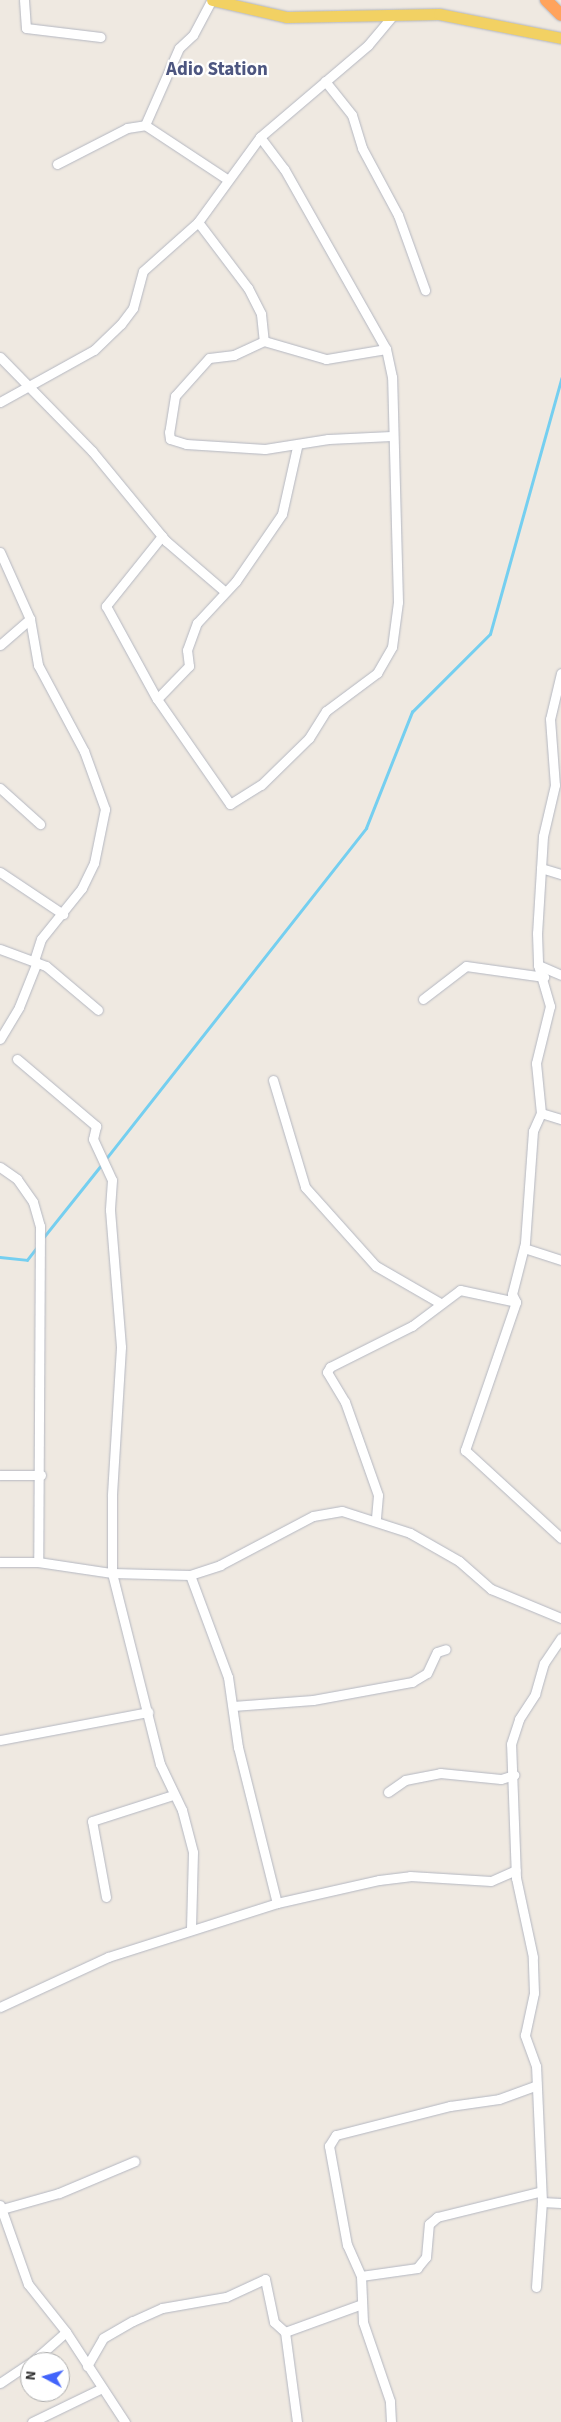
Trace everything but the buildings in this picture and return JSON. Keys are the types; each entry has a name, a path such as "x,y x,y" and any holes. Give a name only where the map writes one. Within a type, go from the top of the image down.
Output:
{"highway":[{"path":"546,0 561,15"}],"main road":[{"path":"212,0 287,17 439,14 561,38"}],"street":[{"path":"24,0 26,28 100,37"},
{"path":"145,125 180,48 193,35 212,0"},
{"path":"0,402 94,350 121,324 133,308 143,271 198,222 227,179 260,136 368,45 393,15"},
{"path":"325,81 352,115 362,148 398,214 425,290"},
{"path":"57,164 127,128 145,125 227,179"},
{"path":"162,536 106,606 157,699 230,804 261,785 309,738 326,711 377,673 392,648 398,602 392,436 392,377 386,349 284,169 260,136"},
{"path":"198,222 248,288 261,314 264,341"},
{"path":"386,349 326,360 264,341 234,355 209,358 182,384 175,396 170,439 265,449 297,447 328,439 392,436"},
{"path":"0,357 92,451 162,536 223,590"},
{"path":"157,699 189,666 187,650 197,623 223,590 236,581 282,514 297,447"},
{"path":"0,552 30,619 38,665 84,751 105,809 94,864 63,914 41,940 36,961 0,1039"},
{"path":"0,645 30,619"},
{"path":"561,673 550,719 557,762 541,868 538,965 544,977 550,1006 536,1063 540,1113 533,1131 524,1248 512,1294 516,1302 464,1450 561,1538"},
{"path":"0,788 40,824"},
{"path":"541,868 561,874"},
{"path":"0,872 63,914"},
{"path":"0,949 36,961 98,1010"},
{"path":"530,975 538,965"},
{"path":"538,965 561,975"},
{"path":"423,999 466,966 520,977 530,975 544,977"},
{"path":"17,1059 96,1126 93,1140 112,1180 110,1210 121,1347 112,1496 112,1573 148,1712 192,1852 191,1929"},
{"path":"273,1080 305,1187 376,1266 440,1303"},
{"path":"540,1113 561,1119"},
{"path":"0,1167 17,1179 33,1202 40,1226 38,1562"},
{"path":"524,1248 561,1260"},
{"path":"376,1518 378,1495 345,1402 327,1372 374,1341 412,1326 440,1303 466,1289 516,1302"},
{"path":"0,1475 40,1475"},
{"path":"0,1562 38,1562 112,1573 190,1574 220,1564 313,1516 342,1510 376,1518 440,1549 491,1589 561,1618"},
{"path":"190,1574 228,1677 277,1903"},
{"path":"536,2287 542,2202 539,2192 536,2066 525,2035 534,1993 533,1957 516,1870 510,1806 514,1775 514,1730 561,1638"},
{"path":"233,1706 313,1700 412,1682 427,1673 437,1652 446,1649"},
{"path":"0,1740 148,1712"},
{"path":"388,1792 405,1780 440,1772 501,1779 514,1775"},
{"path":"106,1897 92,1822 173,1796"},
{"path":"0,2007 108,1957 277,1903 379,1880 410,1876 491,1880 516,1870"},
{"path":"391,2422 390,2401 365,2329 361,2276 347,2245 329,2146 336,2135 450,2106 499,2099 535,2086"},
{"path":"125,2422 66,2332 28,2284 1,2207 59,2193 135,2161"},
{"path":"361,2276 417,2268 426,2257 429,2224 436,2218 539,2192"},
{"path":"542,2202 561,2202"},
{"path":"87,2366 103,2338 133,2321 162,2308 226,2297 265,2279 274,2322 285,2332 297,2422"},
{"path":"285,2332 362,2304"},
{"path":"43,2352 66,2332"},
{"path":"0,2383 20,2370"},
{"path":"32,2422 102,2388"}],"waterway":[{"path":"105,1160 366,828 412,712 490,634 561,379"},
{"path":"43,1238 102,1164"},
{"path":"0,1257 27,1260 37,1247"}],"district":[{"name":"Adio Station","path":"217,70"}]}
